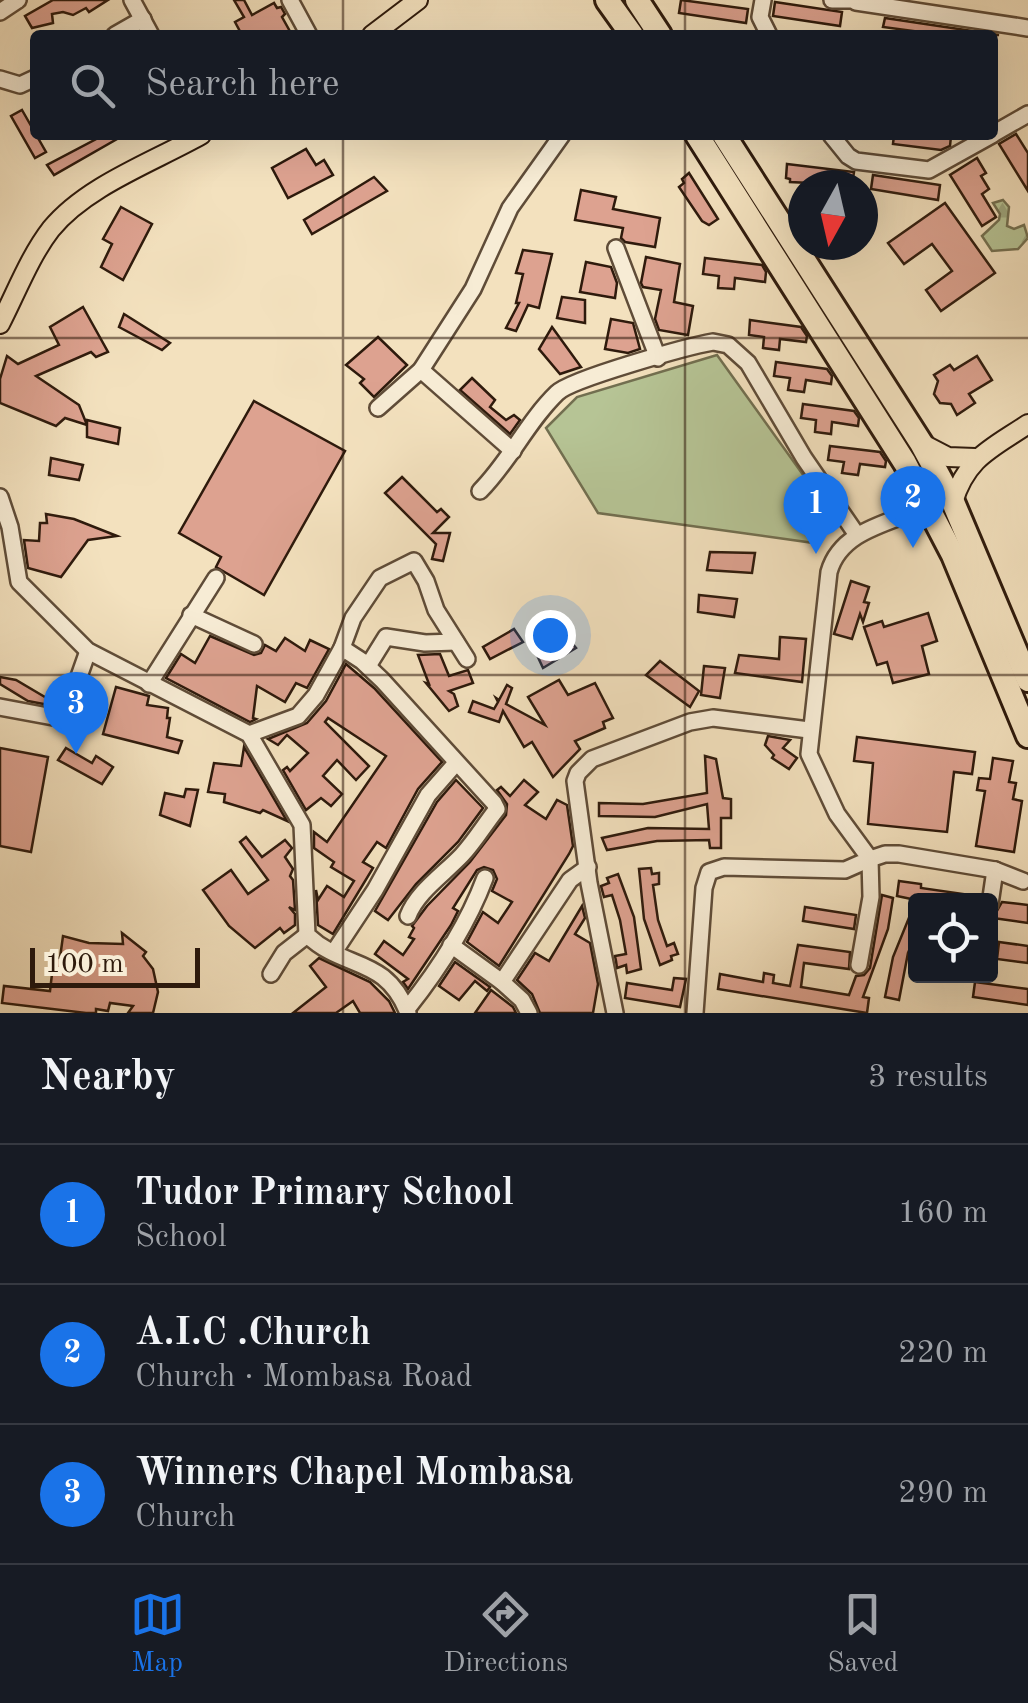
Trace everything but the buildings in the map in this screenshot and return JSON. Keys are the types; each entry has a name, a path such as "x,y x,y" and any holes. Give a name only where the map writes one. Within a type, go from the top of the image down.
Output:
{"highway":[{"path":"608,0 629,30"},
{"path":"637,0 657,30"},
{"path":"700,140 890,438 928,506 964,580 1028,736"},
{"path":"727,140 921,443 953,502 1028,680"}],"main road":[{"path":"379,30 418,0"},
{"path":"0,324 41,244 60,218 94,191 191,140"},
{"path":"953,502 975,458 1028,424"},
{"path":"921,443 948,457 975,458"}],"street":[{"path":"0,12 18,0"},
{"path":"132,0 148,30"},
{"path":"290,0 305,30"},
{"path":"762,0 760,17 766,30"},
{"path":"832,0 1028,28"},
{"path":"124,30 143,20"},
{"path":"0,80 20,85 30,80"},
{"path":"998,132 1028,114"},
{"path":"378,408 422,370 472,289 510,208 558,140"},
{"path":"835,140 856,161 930,170 983,140"},
{"path":"616,248 658,358"},
{"path":"480,492 531,423 568,384 713,342 739,352 857,535"},
{"path":"422,370 514,451"},
{"path":"0,497 10,527 19,582 88,651 248,734 302,824 306,935"},
{"path":"859,964 871,897 870,860 837,814 809,754 829,572 840,549 857,535 928,506"},
{"path":"248,734 298,716 316,695 354,618 380,578 414,561 436,610 467,659"},
{"path":"149,684 216,578"},
{"path":"191,615 254,644"},
{"path":"368,666 386,637 425,643 456,642"},
{"path":"342,648 368,666 497,809 466,850 423,893 408,916"},
{"path":"0,707 64,718 88,651"},
{"path":"614,1013 575,781 578,772 592,759 690,722 713,718 809,730"},
{"path":"334,952 375,890 428,795 456,762"},
{"path":"695,1013 704,888 709,872 724,867 845,870 885,854 899,854 995,870 1023,881"},
{"path":"502,982 570,880 588,867"},
{"path":"992,893 995,870"},
{"path":"306,935 386,977 408,1011 473,911 485,878"},
{"path":"271,974 284,953 306,935"},
{"path":"451,945 502,982 529,1013"}],"green space":[{"path":"1003,200 1009,207 1007,226 1014,229 1024,225 1028,238 1018,249 992,251 982,236 999,220 993,203"},
{"path":"717,355 824,504 814,543 598,513 546,428 577,397"}],"place":[{"name":"A.I.C .Church","path":"913,548"},
{"name":"Tudor Primary School","path":"816,554"},
{"name":"Winners Chapel Mombasa","path":"76,754"}]}
